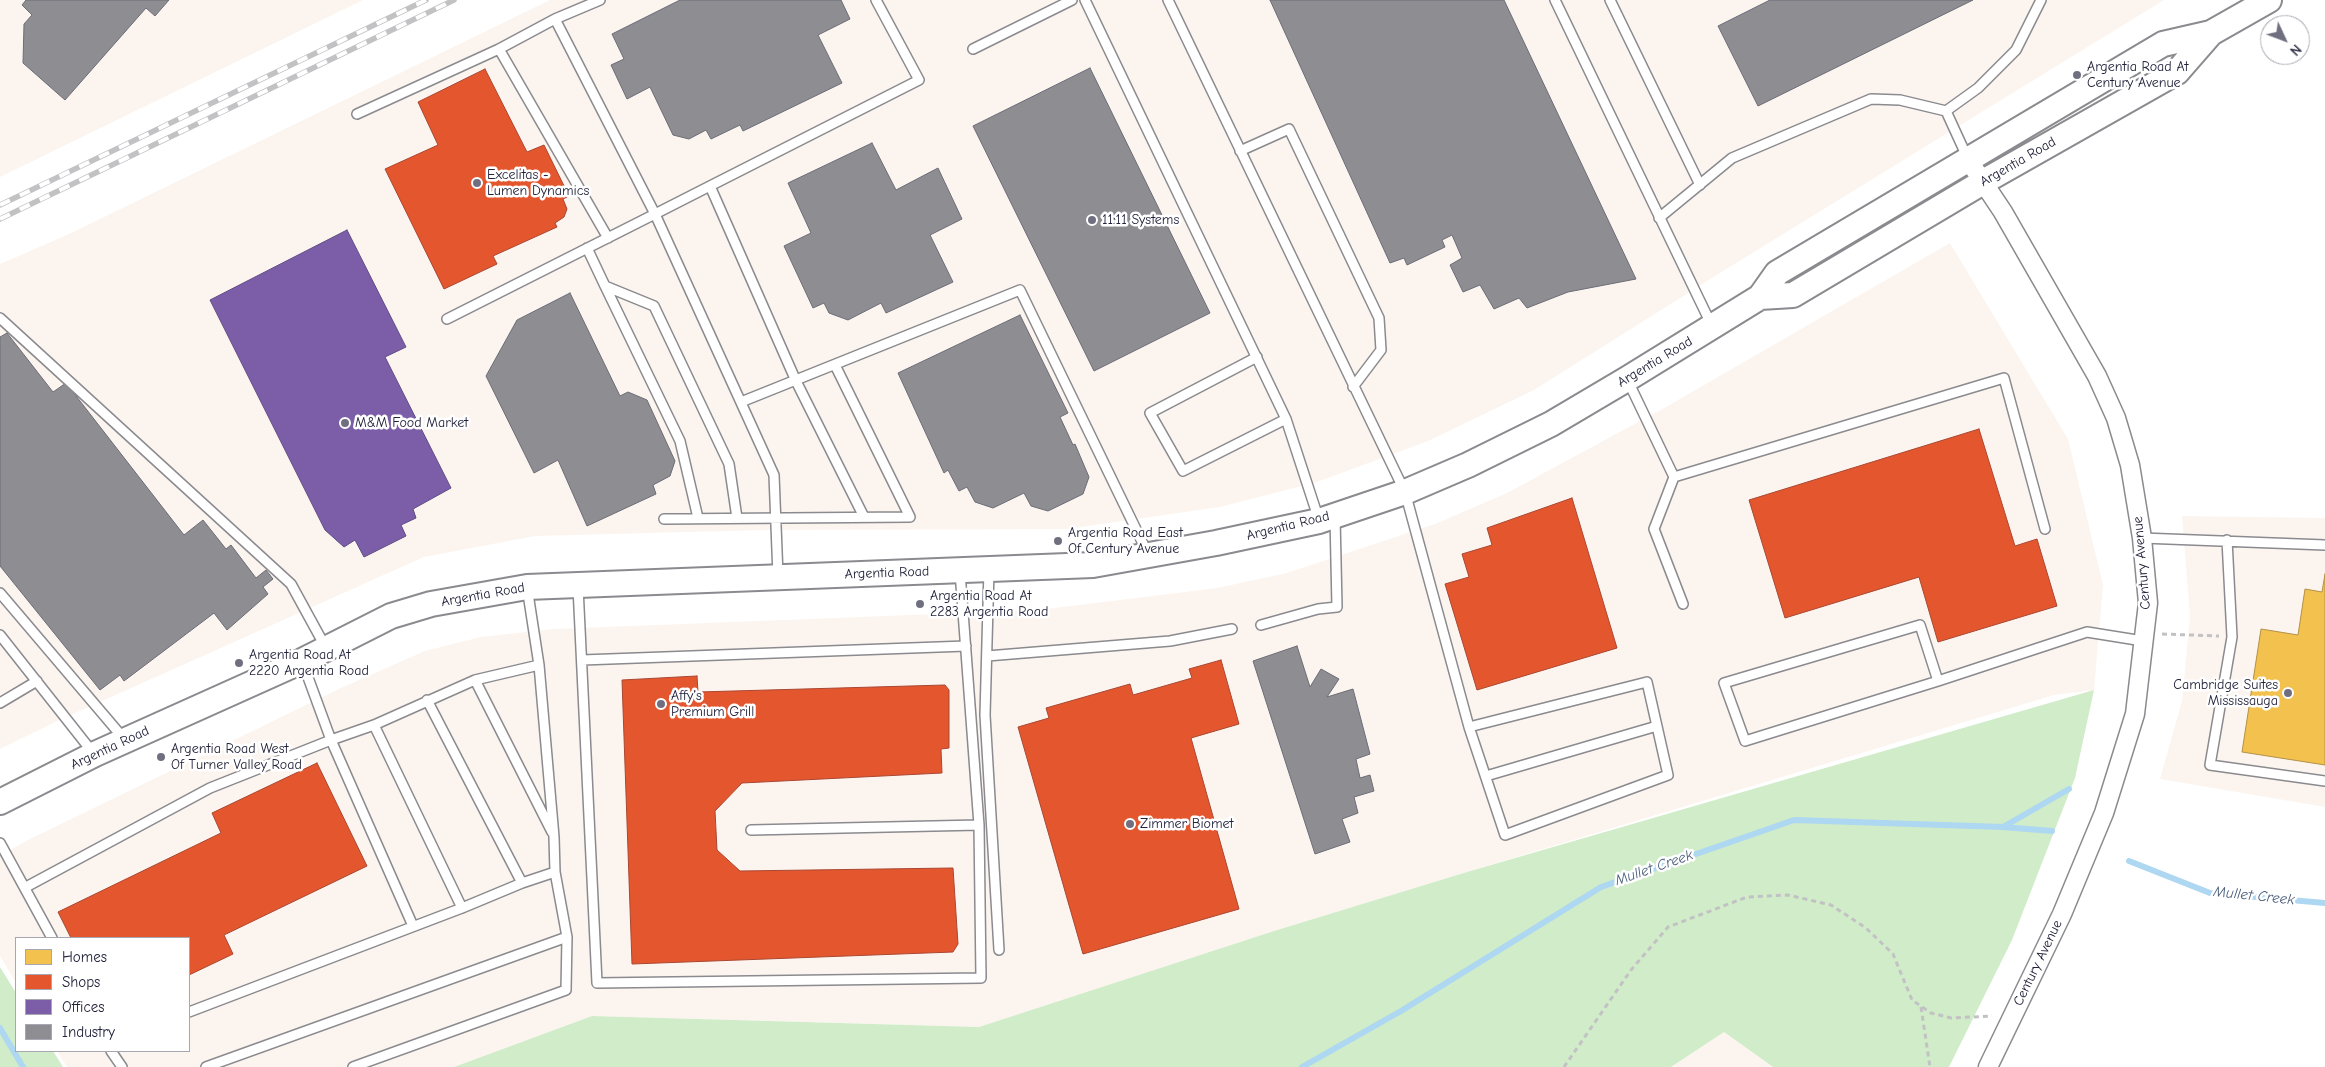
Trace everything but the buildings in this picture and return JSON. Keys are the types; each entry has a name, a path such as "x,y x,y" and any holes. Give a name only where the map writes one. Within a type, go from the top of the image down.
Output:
{"street":[{"name":"Argentia Road","path":"1760,297 1793,295 1983,182 2177,72 2211,34 2269,0"},
{"name":"Argentia Road","path":"0,802 95,754 302,661 391,616 431,604 527,587 1093,565 1216,543 1327,518 1405,492 1468,465 1551,424 1760,297 1777,273 1969,161 2163,44 2211,34"},
{"name":"Century Avenue","path":"1969,161 2003,212 2092,367 2116,418 2130,465 2142,538 2148,603 2135,714 2104,813 2062,914 1988,1067"}],"lane":[{"path":"356,114 499,49 555,19 600,0"},
{"path":"447,319 920,80 876,0"},
{"path":"973,49 1072,0"},
{"path":"1085,0 1286,419 1327,518 1337,607 1318,609 1261,625"},
{"path":"1168,0 1405,492 1470,727 1505,835 1668,775 1647,682 1470,727"},
{"path":"1555,0 1713,326"},
{"path":"1610,0 1700,184"},
{"path":"1659,218 1732,158 1871,99 1900,100 1946,111 1978,88 2016,50 2041,0"},
{"path":"555,19 655,214 774,475 778,577"},
{"path":"499,49 608,238"},
{"path":"1946,111 1969,161"},
{"path":"1240,151 1289,129 1379,318 1381,350 1353,387"},
{"path":"710,186 796,380 864,517"},
{"path":"588,248 680,441 698,518"},
{"path":"605,286 654,306 729,464 736,518"},
{"path":"741,402 1020,290 1148,554"},
{"path":"0,318 290,584 326,648"},
{"path":"1257,357 1150,413 1183,471 1286,419"},
{"path":"664,519 910,517 835,365"},
{"path":"1674,477 2004,378 2045,529"},
{"path":"1627,379 1674,477 1654,529 1683,604"},
{"path":"2142,538 2325,545"},
{"path":"2227,540 2232,637 2210,765 2325,781"},
{"path":"989,568 986,714 999,950"},
{"path":"578,584 597,983 981,978 979,825 960,571"},
{"path":"352,1067 566,990 567,938 555,872 554,837 539,665 527,587"},
{"path":"0,593 125,740"},
{"path":"1938,681 1920,625 1724,683 1745,741 1938,681 2086,632 2143,637"},
{"path":"987,656 1170,641 1232,629"},
{"path":"0,635 95,754"},
{"path":"582,660 966,646"},
{"path":"302,661 331,740 413,926"},
{"path":"26,887 210,788 374,725 475,680 539,665"},
{"path":"475,680 554,837"},
{"path":"0,704 37,681"},
{"path":"427,700 522,883"},
{"path":"374,725 462,908"},
{"path":"1486,776 1657,726"},
{"path":"751,830 979,825"},
{"path":"0,843 26,887 51,937"},
{"path":"190,1012 462,908 522,883 555,872"},
{"path":"206,1067 567,938"},
{"path":"111,1052 122,1067"}],"path":[{"path":"2143,637 2232,637"},
{"path":"1564,1067 1631,970 1668,927 1747,898 1788,895 1831,905 1866,928 1893,954 1912,1000 1931,1013 1951,1018 2012,1015"},
{"path":"1921,1006 1930,1067"}],"shaded area":[{"path":"0,0 363,0 0,177"},
{"path":"550,0 2164,0 1723,271 1534,390 1428,441 1317,482 1220,507 1067,529 765,530 535,536 424,557 53,723 0,749 0,264 67,235"},
{"path":"1950,243 2068,439 2103,585 2094,690 2054,695 1467,872 1274,931 979,1027 592,1016 454,1067 67,1067 58,1052 190,1052 190,937 15,937 15,981 0,956 0,856 26,841 341,688 425,651 481,637 554,629 1039,610 1217,588 1287,573 1435,524 1507,493 1666,407"},
{"path":"2182,516 2325,518 2325,807 2160,779 2182,701 2190,616"},
{"path":"1724,1032 1773,1067 1671,1067"}],"green space":[{"path":"2094,690 2075,778 2012,940 1949,1067 1773,1067 1724,1032 1671,1067 454,1067 592,1016 979,1027 1274,931 1467,872"},
{"path":"0,967 15,991 15,1052 54,1052 63,1067 0,1067"}],"waterway":[{"path":"2003,827 2069,789"},
{"name":"Mullet Creek","path":"1302,1067 1401,1011 1601,887 1794,820 2003,827 2052,831"},
{"name":"Mullet Creek","path":"2129,861 2210,893 2325,903"},
{"name":"Mullet Creek","path":"0,1028 23,1067"}],"railway":[{"path":"0,205 426,0"},
{"path":"0,219 454,0"}],"place":[{"name":"Argentia Road At Century Avenue","path":"2077,75"},
{"name":"Excelitas - Lumen Dynamics","path":"477,183"},
{"name":"11:11 Systems","path":"1092,220"},
{"name":"M&M Food Market","path":"345,423"},
{"name":"Argentia Road East Of Century Avenue","path":"1058,541"},
{"name":"Argentia Road At 2283 Argentia Road","path":"920,604"},
{"name":"Argentia Road At 2220 Argentia Road","path":"239,663"},
{"name":"Cambridge Suites Mississauga","path":"2288,693"},
{"name":"Affy's Premium Grill","path":"661,704"},
{"name":"Argentia Road West Of Turner Valley Road","path":"161,757"},
{"name":"Zimmer Biomet","path":"1130,824"}]}
